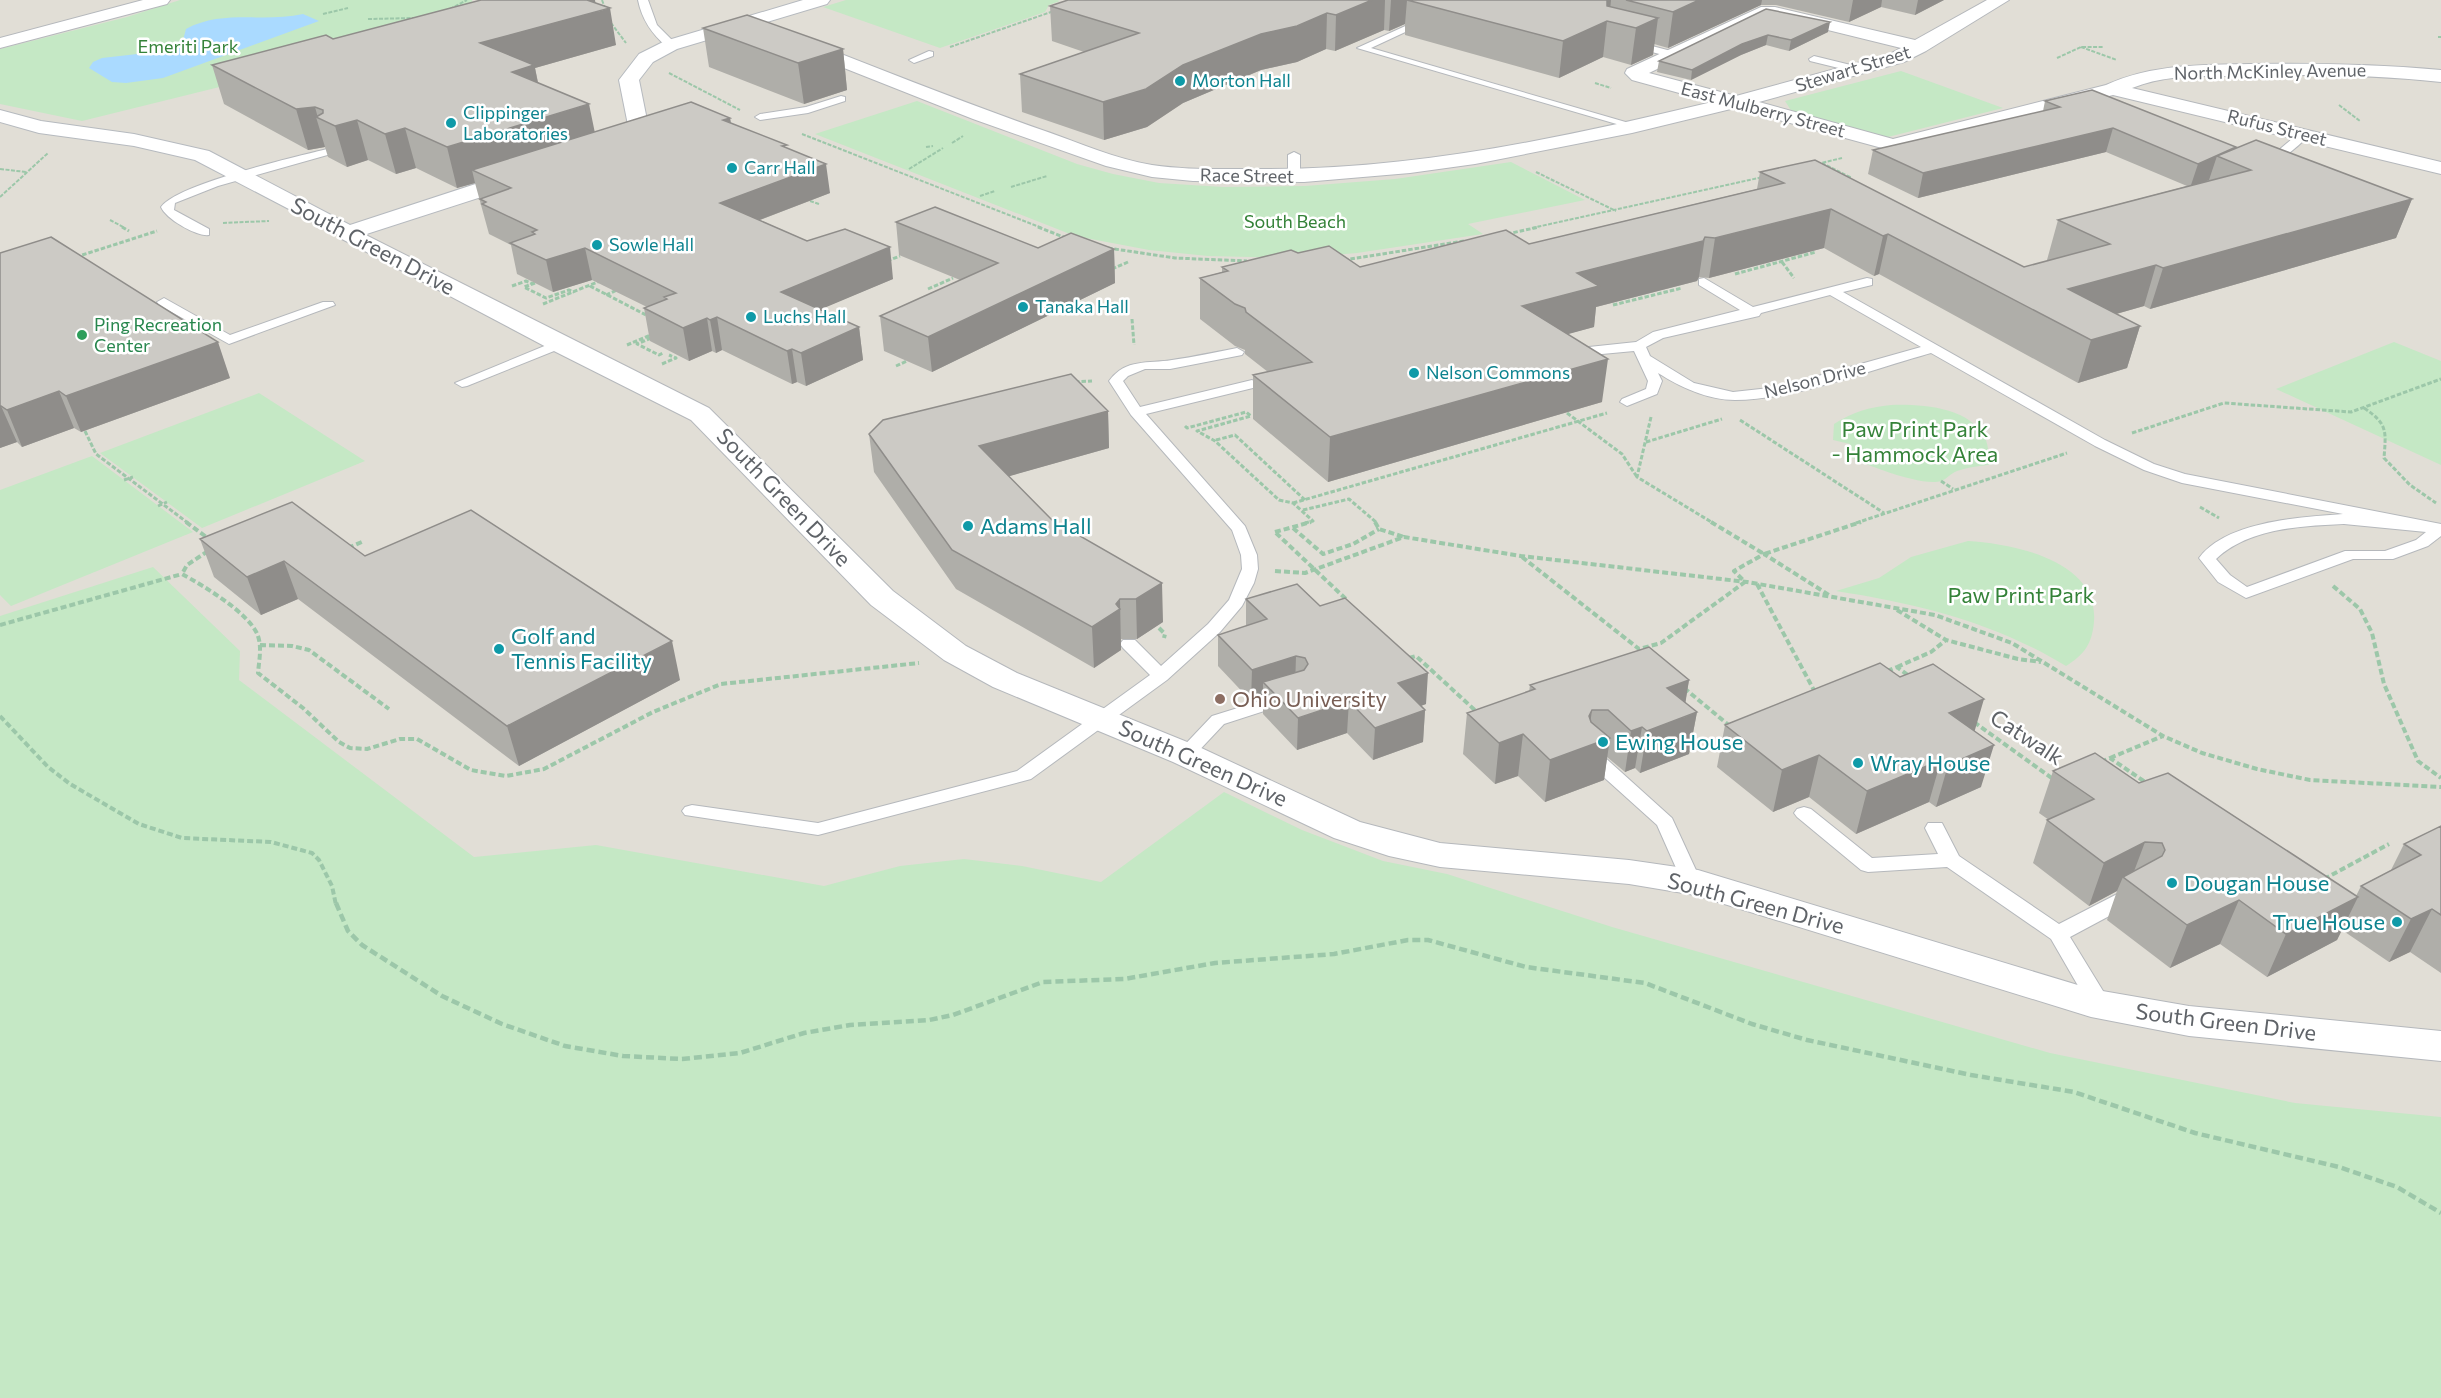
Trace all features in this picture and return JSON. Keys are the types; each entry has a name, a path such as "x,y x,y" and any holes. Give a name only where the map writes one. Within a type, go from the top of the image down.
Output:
{"street":[{"path":"0,43 120,13 161,0"},
{"path":"586,156 619,145 633,134 638,125 629,80 646,58 670,45 821,0"},
{"name":"Stewart Street","path":"1765,95 1897,58 2000,0"},
{"path":"1671,54 1764,12 1920,47"},
{"name":"Race Street","path":"748,22 959,106 1113,162 1152,171 1193,175 1294,177 1392,169 1475,158 1621,129 1765,95"},
{"name":"East Mulberry Street","path":"1671,54 1635,71 1635,74 1893,145"},
{"name":"North McKinley Avenue","path":"1893,145 2113,88 2134,79 2189,71 2342,68 2441,76"},
{"name":"Rufus Street","path":"2113,88 2441,168"},
{"name":"South Green Drive","path":"0,116 39,127 187,151 218,161 559,344 706,418 882,598 955,653 1005,680 1185,754 1347,830 1402,847 1440,855 1629,872 1691,881 2100,1004 2189,1021 2441,1046"},
{"name":"South Green Drive","path":"0,128 64,138 109,137"},
{"path":"348,232 541,170"}],"lane":[{"path":"643,0 646,17 655,31 670,45"},
{"path":"1435,16 1362,48 1623,123"},
{"path":"1615,39 1671,54"},
{"path":"914,60 929,54"},
{"path":"1814,59 1860,70"},
{"path":"760,117 808,110 841,99"},
{"path":"2254,166 2284,151 2303,135"},
{"path":"195,228 169,212 167,207 171,201 243,175 327,152"},
{"path":"1294,155 1294,177"},
{"path":"1704,282 1754,313"},
{"path":"1562,354 1642,352 1658,335 1754,313 1867,282"},
{"path":"1833,292 2100,443 2149,467 2182,478 2441,529"},
{"path":"164,302 229,340 328,305"},
{"path":"462,383 559,344"},
{"name":"Nelson Drive","path":"1642,352 1689,386 1733,396 1780,391 1933,348"},
{"path":"692,811 818,829 1023,775 1161,676 1214,628 1236,602 1250,569 1249,555 1239,529 1136,412 1116,381 1123,373 1143,365 1170,365 1237,352"},
{"path":"1626,402 1652,391 1655,381 1642,352"},
{"path":"1136,412 1252,384"},
{"path":"2344,519 2441,529 2422,543 2387,556 2352,554 2246,593 2228,583 2214,570 2207,558 2214,550 2248,535 2292,522 2344,519"},
{"path":"1129,644 1161,676"},
{"path":"1185,754 1218,720 1296,695"},
{"path":"1594,758 1665,822 1691,881"},
{"path":"1804,813 1868,865 1950,860"},
{"path":"1935,828 1950,860 2058,934 2100,1004"},
{"path":"2058,934 2137,892"}],"path":[{"path":"447,10 467,0"},
{"path":"602,0 618,34 632,49"},
{"path":"322,14 348,8"},
{"path":"929,54 1060,9"},
{"path":"368,19 420,18"},
{"path":"2057,58 2081,47 2104,47"},
{"path":"2081,47 2122,63"},
{"path":"2339,105 2363,124"},
{"path":"952,142 966,134"},
{"path":"926,147 933,146"},
{"path":"909,170 943,148"},
{"path":"0,197 50,151"},
{"path":"1821,163 1851,177 1838,180"},
{"path":"0,169 27,172"},
{"path":"1532,170 1616,212"},
{"path":"1011,187 1047,176"},
{"path":"980,196 995,191"},
{"path":"810,201 819,204"},
{"path":"110,220 129,231"},
{"path":"71,258 195,228 230,222 273,221"},
{"path":"1804,256 1816,252"},
{"path":"881,263 900,256"},
{"path":"1104,273 1128,262"},
{"path":"1782,262 1796,279"},
{"path":"928,289 953,278"},
{"path":"590,280 595,283"},
{"path":"534,307 604,280"},
{"path":"503,290 526,281 534,284 524,288 546,298 569,290 575,292"},
{"path":"590,286 649,316"},
{"path":"606,295 627,286"},
{"path":"1612,305 1643,298"},
{"path":"1132,319 1135,352"},
{"path":"620,348 657,333 659,334 637,344 659,355 663,353"},
{"path":"658,366 676,358 669,355"},
{"path":"896,366 907,361"},
{"path":"1744,582 1734,571 1764,554 1953,489 2224,403 2351,412 2441,379"},
{"path":"1065,384 1082,381"},
{"path":"1637,477 1655,398 1652,391"},
{"path":"2363,407 2383,420 2387,429 2384,458 2392,469 2441,506"},
{"path":"1293,504 1614,411"},
{"path":"1187,428 1246,412 1251,416 1197,431 1215,441 1279,500 1293,504 1313,521 1275,532 1355,608"},
{"path":"1567,412 1623,454 1637,477 1832,597"},
{"path":"1734,416 1884,513"},
{"path":"1645,442 1723,419"},
{"path":"85,431 96,454 160,505 211,540"},
{"path":"1215,441 1235,435 1305,500"},
{"path":"1941,481 1953,489"},
{"path":"1302,510 1349,499 1378,525 1379,530"},
{"path":"160,505 167,502"},
{"path":"1292,528 1323,554 1353,544 1379,530 1404,537 1521,556 1744,582 1935,615 2012,642 2163,736 2224,759 2310,780 2441,787"},
{"path":"1250,569 1305,573 1404,537"},
{"path":"345,549 364,541"},
{"path":"182,574 186,565 214,548"},
{"path":"1521,556 1639,649 1661,643 1744,582"},
{"path":"0,625 182,574 197,581 256,630 260,645 258,673 299,704 339,741 352,749 367,749 403,738 418,739 475,774 498,778 526,776 544,769 694,692 721,684 913,665 955,653"},
{"path":"1756,584 1818,696 1808,700"},
{"path":"2335,588 2360,609 2372,633 2384,684 2418,761 2441,778"},
{"path":"1894,608 1946,640 2018,659 2044,662"},
{"path":"1966,626 1971,622"},
{"path":"1877,674 1931,652 1946,640"},
{"path":"260,645 292,646 309,650 389,710"},
{"path":"1406,659 1416,656 1478,714 1489,710"},
{"path":"1897,667 1916,680"},
{"path":"1681,686 1733,728 1742,725"},
{"path":"0,717 48,766 70,784 139,824 182,838 271,842 312,853 319,860 332,886 337,908 348,930 372,952 442,996 502,1024 565,1046 623,1056 682,1059 740,1053 804,1033 850,1025 929,1020 953,1015 1042,982 1124,979 1215,963 1334,954 1408,940 1428,940 1526,967 1645,983 1752,1024 1807,1040 1971,1075 2074,1092 2195,1133 2339,1167 2397,1187 2441,1212"},
{"name":"Catwalk","path":"1972,720 2056,781"},
{"path":"2099,763 2163,736"},
{"path":"2110,758 2150,784"},
{"path":"2322,880 2389,844"}],"shaded area":[{"name":"Ohio University","path":"0,0 2441,0 2441,1398 0,1398"}],"green space":[{"name":"Emeriti Park","path":"180,0 472,0 475,24 82,121 0,104 0,49 127,17"},
{"path":"846,0 1060,1 1049,5 1045,12 940,48 823,7"},
{"path":"1901,71 2003,108 1884,138 1792,112 1785,101"},
{"name":"South Beach","path":"917,101 1077,164 1159,183 1223,187 1305,186 1395,179 1511,162 1585,200 1468,224 1483,234 1357,253 1297,258 1208,256 1149,250 1075,236 815,134"},
{"path":"2394,342 2441,361 2441,465 2276,389"},
{"path":"259,393 365,461 202,528 100,453"},
{"name":"Paw Print Park - Hammock Area","path":"1891,405 1930,407 1957,414 1968,420 1985,438 1993,464 1957,471 1941,481 1920,481 1892,474 1853,458 1845,454 1850,444 1833,440 1834,424 1861,411"},
{"path":"92,456 193,532 11,606 0,595 0,490"},
{"name":"Paw Print Park","path":"1968,541 2008,546 2050,559 2068,570 2083,584 2092,601 2094,622 2089,643 2078,658 2066,666 1983,626 1897,602 1836,591 1879,578 1911,557"},
{"path":"153,567 240,651 239,680 474,857 596,845 824,886 900,866 964,859 1022,866 1101,882 1224,792 1302,830 1383,861 1447,874 1612,927 2050,1053 2295,1103 2441,1117 2441,1398 0,1398 0,616"}],"water":[{"path":"303,14 319,21 163,78 126,83 112,82 89,68 93,62 102,58 155,52 183,40 186,29 214,19"}],"building":[{"path":"481,0 587,0 610,8 480,43 534,65 512,72 589,104 447,147 405,128 385,134 357,120 335,126 316,117 323,113 323,110 315,107 296,109 212,65 326,35 333,39"},
{"path":"1068,0 1372,0 1336,15 1327,13 1297,26 1261,34 1183,65 1146,89 1103,102 1020,74 1139,33 1050,6"},
{"path":"1407,0 1607,0 1607,6 1658,18 1636,28 1607,21 1563,41"},
{"path":"1626,0 1699,0 1673,12"},
{"path":"1766,9 1830,22 1791,40 1768,35 1742,44 1692,70 1659,61"},
{"path":"747,15 843,49 798,63 703,28"},
{"path":"2092,90 2236,147 2198,164 2113,128 1923,173 1873,150 2060,107 2045,101"},
{"path":"691,102 730,118 723,120 787,145 782,146 826,164 720,203 807,241 845,229 890,247 781,292 859,327 801,353 792,349 787,351 717,317 710,320 707,318 683,328 644,308 676,293 585,248 546,260 510,243 535,234 532,232 537,230 482,204 486,202 480,199 511,188 472,170"},
{"path":"2256,140 2412,199 2163,268 2156,265 2068,289 2140,326 2091,340 1888,234 1883,236 1831,209 1715,238 1705,237 1703,241 1577,273 1599,286 1522,306 1608,359 1330,437 1253,375 1312,362 1246,312 1245,308 1235,304 1200,278 1228,271 1222,267 1291,250 1298,253 1329,246 1360,267 1506,230 1529,244 1784,183 1760,172 1815,160 2024,267 2110,244 2058,220 2251,170 2217,156"},
{"path":"935,207 1038,248 1071,233 1114,249 928,337 880,316 998,263 896,222"},
{"name":"Ping Recreation Center","path":"51,237 218,342 66,396 59,391 7,410 0,406 0,253"},
{"path":"1071,374 1108,411 979,446 1052,520 1162,583 1136,599 1120,599 1116,604 1120,609 1092,627 952,550 869,434 883,420"},
{"path":"292,502 365,556 471,510 672,641 507,726 284,561 247,577 200,539"},
{"path":"1297,584 1320,606 1345,598 1428,673 1398,683 1425,710 1375,728 1349,701 1298,718 1263,682 1304,670 1308,664 1305,658 1296,656 1252,670 1218,635 1267,619 1246,599"},
{"path":"1649,647 1689,680 1667,688 1697,712 1647,731 1642,727 1631,731 1608,710 1592,710 1589,716 1591,722 1610,738 1550,760 1523,734 1499,743 1467,713 1535,689 1530,685"},
{"path":"1880,663 1900,677 1933,664 1984,699 1949,713 1994,745 1948,765 1941,760 1867,791 1819,755 1782,770 1725,725"},
{"path":"2095,753 2139,783 2168,773 2358,897 2286,934 2239,900 2187,925 2123,877 2162,856 2165,850 2162,843 2145,842 2104,863 2047,820 2094,799 2053,771"},
{"path":"2441,826 2441,915 2432,909 2411,919 2361,886 2421,855 2404,844"}],"place":[{"name":"Morton Hall","path":"1180,81"},
{"name":"Clippinger Laboratories","path":"451,123"},
{"name":"Carr Hall","path":"732,168"},
{"name":"Sowle Hall","path":"597,245"},
{"name":"Tanaka Hall","path":"1023,307"},
{"name":"Luchs Hall","path":"751,317"},
{"name":"Ping Recreation Center","path":"82,335"},
{"name":"Nelson Commons","path":"1414,373"},
{"name":"Adams Hall","path":"968,526"},
{"name":"Golf and Tennis Facility","path":"499,649"},
{"name":"Ohio University","path":"1220,699"},
{"name":"Ewing House","path":"1603,742"},
{"name":"Wray House","path":"1858,763"},
{"name":"Dougan House","path":"2172,883"},
{"name":"True House","path":"2397,922"}]}
